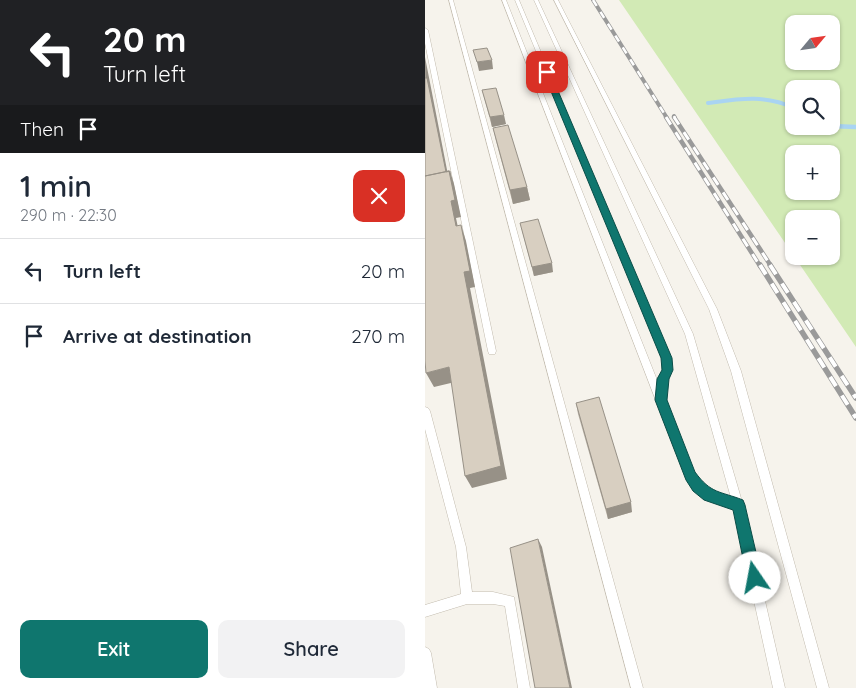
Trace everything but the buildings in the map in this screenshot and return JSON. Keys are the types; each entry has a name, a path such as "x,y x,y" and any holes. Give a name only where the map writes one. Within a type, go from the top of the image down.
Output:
{"lane":[{"path":"451,0 637,688"},
{"path":"504,0 694,482 708,496 738,505"},
{"path":"517,0 666,358 667,370 663,379 661,400"},
{"path":"536,0 689,334 738,505 779,688"},
{"path":"556,0 697,277 737,371 823,688"},
{"path":"425,30 492,352"},
{"path":"425,411 461,547 467,598"},
{"path":"425,611 467,598 493,598 510,601 524,688"},
{"path":"425,653 431,688"}],"green space":[{"path":"619,0 856,0 856,347 800,265 840,265 840,210 785,210 785,243"}],"waterway":[{"path":"708,103 741,99 762,99 785,105"},
{"path":"840,126 856,127"}],"railway":[{"path":"593,0 667,118"},
{"path":"666,117 760,266"},
{"path":"674,117 771,266"},
{"path":"760,265 856,418"},
{"path":"770,265 856,398"}],"route":[{"path":"547,72 666,358 667,370 663,379 661,400 690,476 708,496 738,505 755,578"}]}
